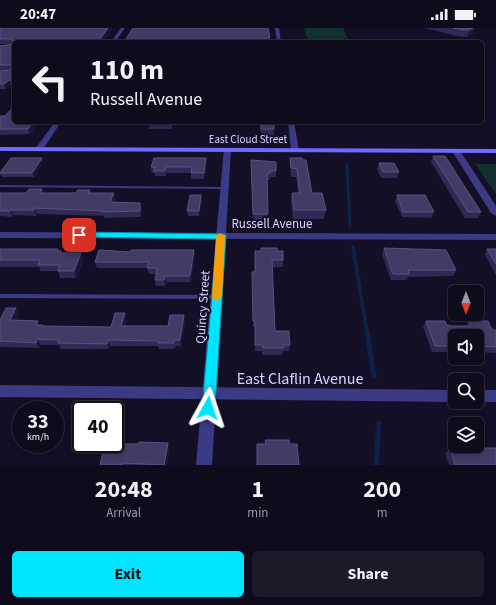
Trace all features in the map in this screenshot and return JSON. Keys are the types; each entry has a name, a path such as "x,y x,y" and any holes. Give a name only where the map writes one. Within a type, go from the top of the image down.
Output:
{"main road":[{"name":"East Cloud Street","path":"0,149 496,151"}],"street":[{"path":"115,40 124,28"},
{"path":"277,28 279,40"},
{"path":"40,149 57,124"},
{"path":"291,124 295,150"},
{"name":"Quincy Street","path":"204,465 222,236 227,150"},
{"path":"456,151 496,213"},
{"name":"Russell Avenue","path":"0,235 496,237"},
{"name":"East Claflin Avenue","path":"0,391 448,396"},
{"path":"484,396 496,396"}],"lane":[{"path":"0,186 224,188"},
{"path":"0,296 217,297"}],"green space":[{"path":"304,28 343,28 348,40 307,40"},
{"path":"475,164 496,164 496,194"}],"building":[{"path":"0,28 108,28 99,40 0,39"},
{"path":"133,28 268,28 270,38 266,38 266,40 125,40"},
{"path":"453,28 473,28 469,30"},
{"path":"12,44 12,65 0,65 0,46"},
{"path":"12,70 12,80 9,80 4,84 0,84 0,71"},
{"path":"12,108 12,124 32,124 28,129 0,129 0,116 5,116"},
{"path":"261,124 274,124 274,129 261,129"},
{"path":"433,156 445,156 481,212 468,212"},
{"path":"11,158 42,158 32,173 0,173"},
{"path":"154,158 206,158 204,173 191,173 192,167 166,167 165,171 154,171 155,167 151,167"},
{"path":"290,158 302,158 303,160 306,160 312,193 322,193 326,210 294,210 292,193 300,193 297,169 291,168"},
{"path":"251,160 276,162 276,171 270,171 271,173 267,173 268,214 253,214"},
{"path":"379,163 394,163 399,172 383,172"},
{"path":"29,189 42,189 40,193 76,193 78,190 90,190 88,193 114,193 110,202 140,203 140,211 103,212 34,208 34,210 0,211 0,193 26,193"},
{"path":"190,195 201,195 199,211 187,211"},
{"path":"397,195 425,195 434,212 403,212"},
{"path":"261,248 277,248 277,251 283,251 283,260 272,260 275,331 289,331 290,345 283,345 283,348 263,348 263,345 255,345 252,272 255,272 255,251 261,251"},
{"path":"384,248 446,250 456,270 408,270 409,274 393,274"},
{"path":"0,249 58,249 57,251 61,251 60,253 81,253 74,271 58,271 60,265 38,265 40,260 0,260"},
{"path":"487,249 496,249 496,264"},
{"path":"99,250 131,252 131,250 194,250 190,276 165,276 164,280 155,280 157,268 147,268 149,262 95,262"},
{"path":"6,308 16,308 10,320 38,321 36,325 43,326 111,327 115,313 125,313 121,326 168,326 170,315 184,315 180,340 174,340 174,343 158,343 158,341 108,340 107,344 58,343 59,340 37,339 36,343 0,341 0,320"},
{"path":"426,321 445,321 447,325 451,326 471,326 469,321 488,321 492,330 496,330 496,347 484,346 484,329 448,329 448,346 435,346"},
{"path":"265,440 289,440 289,444 297,444 299,465 257,465 257,444 266,444"},
{"path":"139,442 168,443 164,465 122,463 122,465 100,465 103,453 124,453 124,444 139,444"},
{"path":"484,448 496,448 496,465 455,465 451,453 484,453"}],"waterway":[{"path":"347,165 350,226"},
{"path":"353,247 367,332"},
{"path":"367,331 374,376"},
{"path":"376,465 379,423"}],"slow traffic":[{"path":"217,297 222,236 220,236"}],"route":[{"path":"79,235 222,236 208,408"}]}
